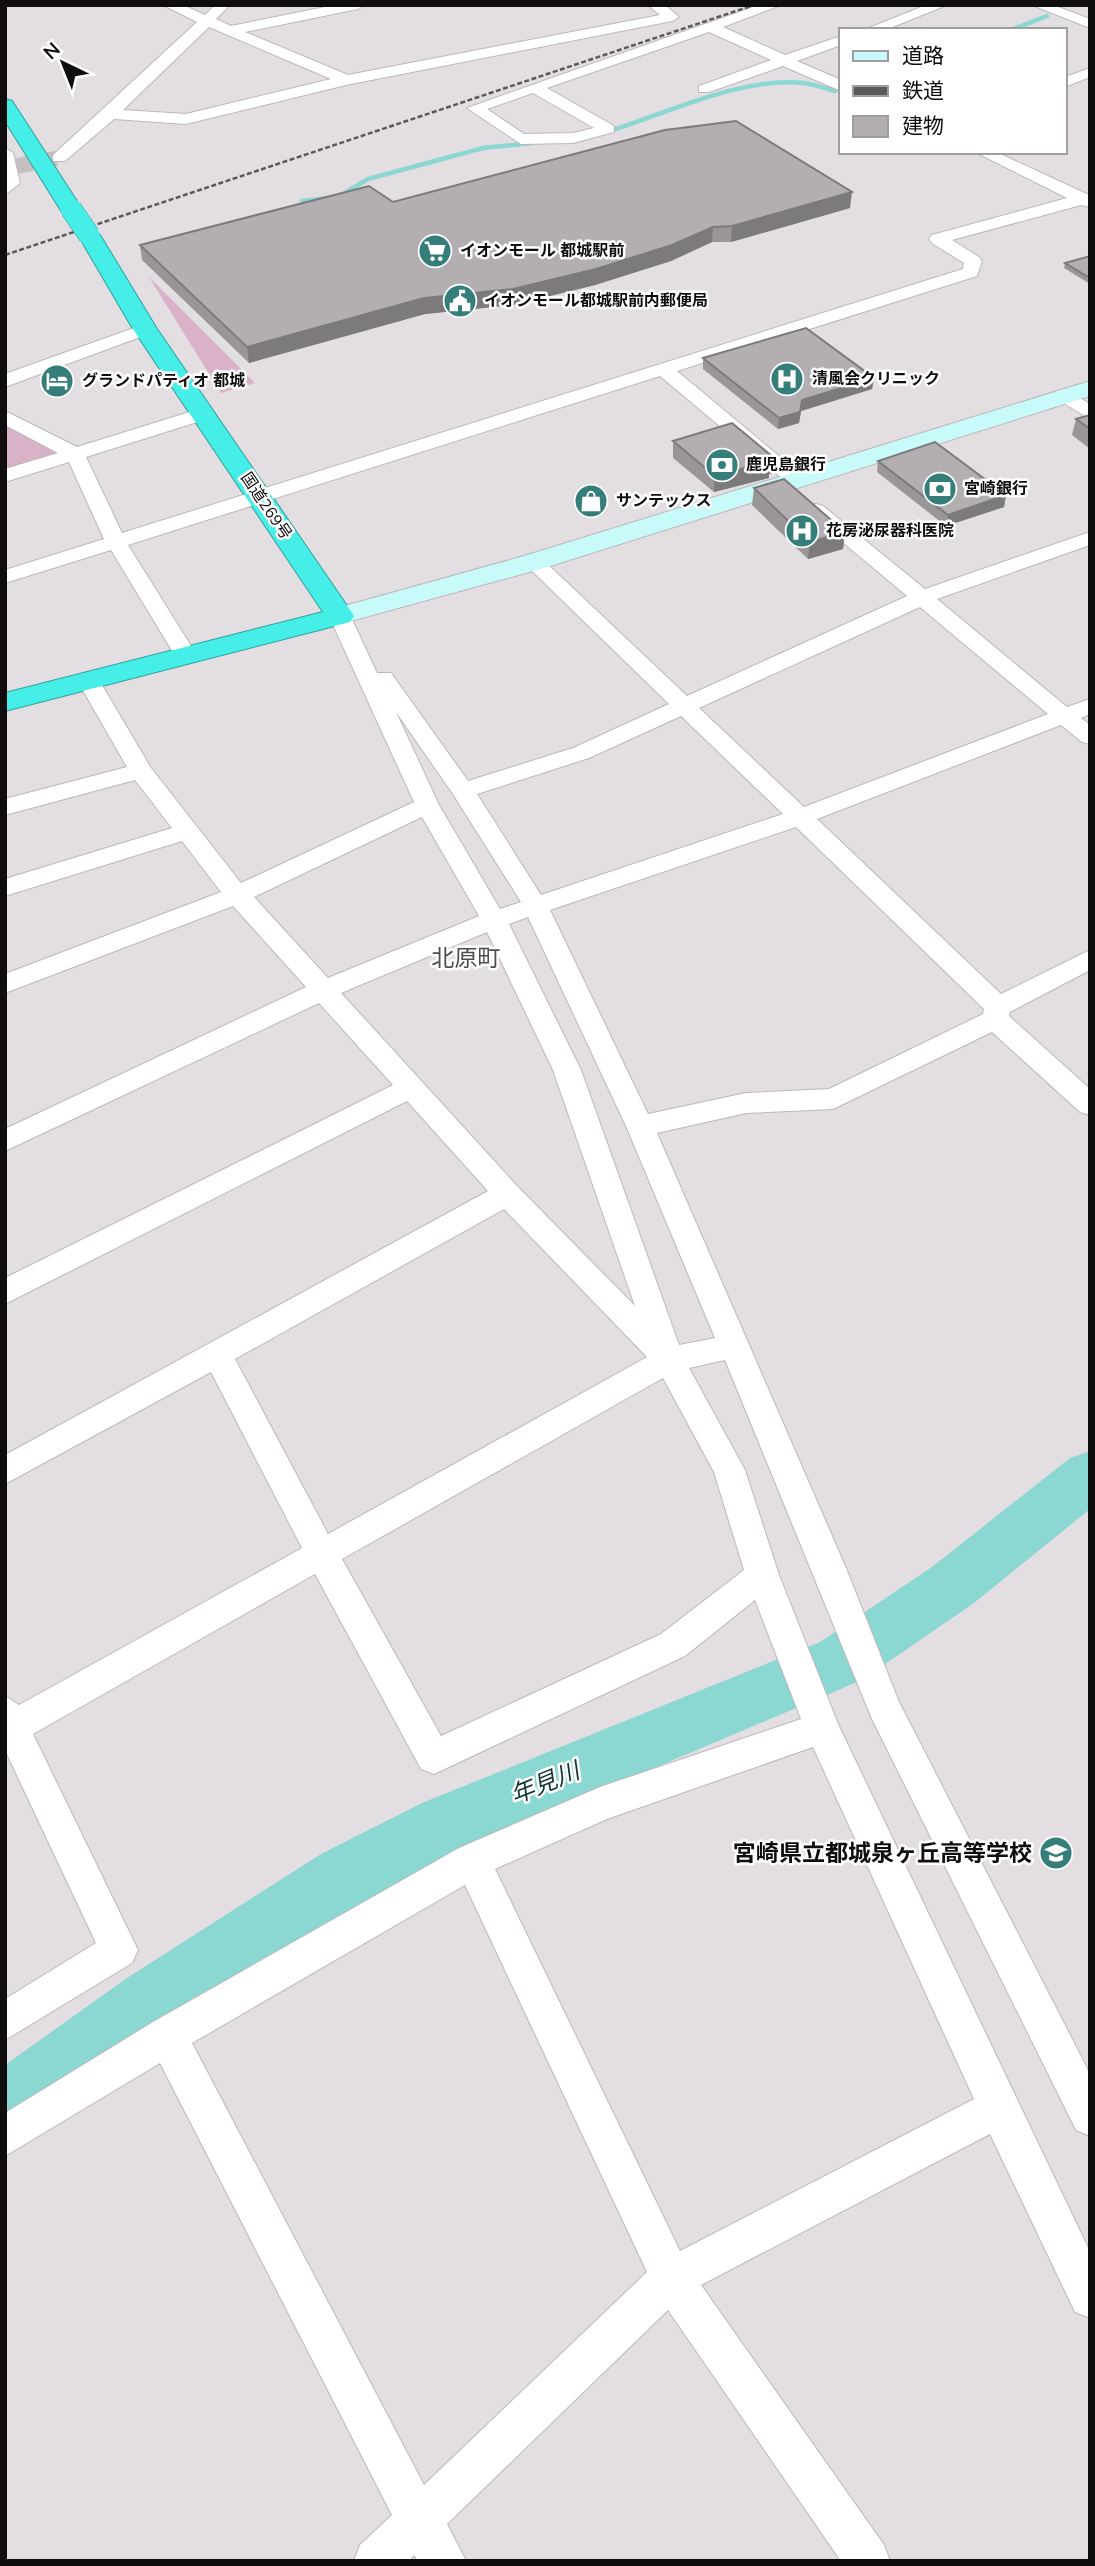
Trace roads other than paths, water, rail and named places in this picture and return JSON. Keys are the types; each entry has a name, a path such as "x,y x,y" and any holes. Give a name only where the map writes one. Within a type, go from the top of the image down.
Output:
{"highway":[{"name":"国道269号","path":"5,105 89,235 145,329 340,616"},
{"path":"5,702 340,616"}],"street":[{"path":"170,5 346,80"},
{"path":"59,158 110,114 223,5"},
{"path":"231,30 358,5"},
{"path":"110,114 186,119 346,80 672,17 655,5"},
{"path":"534,88 608,129 573,138 521,139 475,108 774,5"},
{"path":"877,28 940,5"},
{"path":"1039,5 1090,24"},
{"path":"710,27 839,85"},
{"path":"704,89 839,41"},
{"path":"1067,81 1090,72"},
{"path":"987,154 1087,201"},
{"path":"5,190 12,183 11,162"},
{"path":"5,577 971,272 973,261 938,239 1087,201"},
{"path":"5,381 145,329"},
{"path":"664,370 921,598 1090,737"},
{"path":"340,616 534,562 1090,388"},
{"path":"1064,395 1090,413"},
{"path":"5,475 203,414"},
{"path":"5,417 75,454 116,542 185,654"},
{"path":"463,791 581,753 688,707 921,598 1090,538"},
{"path":"534,562 688,707 1090,1105"},
{"path":"340,616 463,791 536,905 640,1126 829,1568 884,1708 1090,2116"},
{"path":"340,616 427,805 494,920 567,1070 669,1360 729,1470 764,1581 822,1728 998,2108 1090,2297"},
{"path":"88,680 141,771 237,895 507,1194 669,1360"},
{"path":"5,1141 321,991 494,920 800,817 1090,706"},
{"path":"5,807 141,771"},
{"path":"5,984 237,895 427,805"},
{"path":"5,888 187,831"},
{"path":"640,1126 746,1103 833,1099 996,1013 1090,959"},
{"path":"5,1292 410,1088"},
{"path":"5,1471 507,1194"},
{"path":"5,2021 119,1950 8,1723 669,1360 735,1346"},
{"path":"217,1354 321,1553 434,1757 673,1644 764,1581"},
{"path":"5,2136 166,2036 471,1861 600,1804 822,1728"},
{"path":"471,1861 671,2278 868,2561"},
{"path":"166,2036 418,2521 444,2561"},
{"path":"376,2561 671,2278 998,2108"}],"waterway":[{"path":"1016,28 1047,16"},
{"path":"574,141 602,134 688,103 746,87 803,83 835,91"},
{"path":"302,201 338,197 368,179 483,148 532,143"},
{"name":"年見川","path":"5,2108 151,2002 344,1877 445,1825 678,1726 841,1661 953,1585 1090,1475"}],"tunnel":[{"path":"17,166 59,158"}],"railway":[{"path":"5,255 754,5"}],"place":[{"name":"イオンモール 都城駅前","path":"435,251"},
{"name":"イオンモール都城駅前内郵便局","path":"460,301"},
{"name":"清風会クリニック","path":"787,379"},
{"name":"グランドパティオ 都城","path":"57,381"},
{"name":"鹿児島銀行","path":"722,465"},
{"name":"宮崎銀行","path":"940,489"},
{"name":"サンテックス","path":"591,501"},
{"name":"花房泌尿器科医院","path":"802,531"},
{"name":"宮崎県立都城泉ヶ丘高等学校","path":"1056,1853"}],"district":[{"name":"北原町","path":"466,958"}]}
